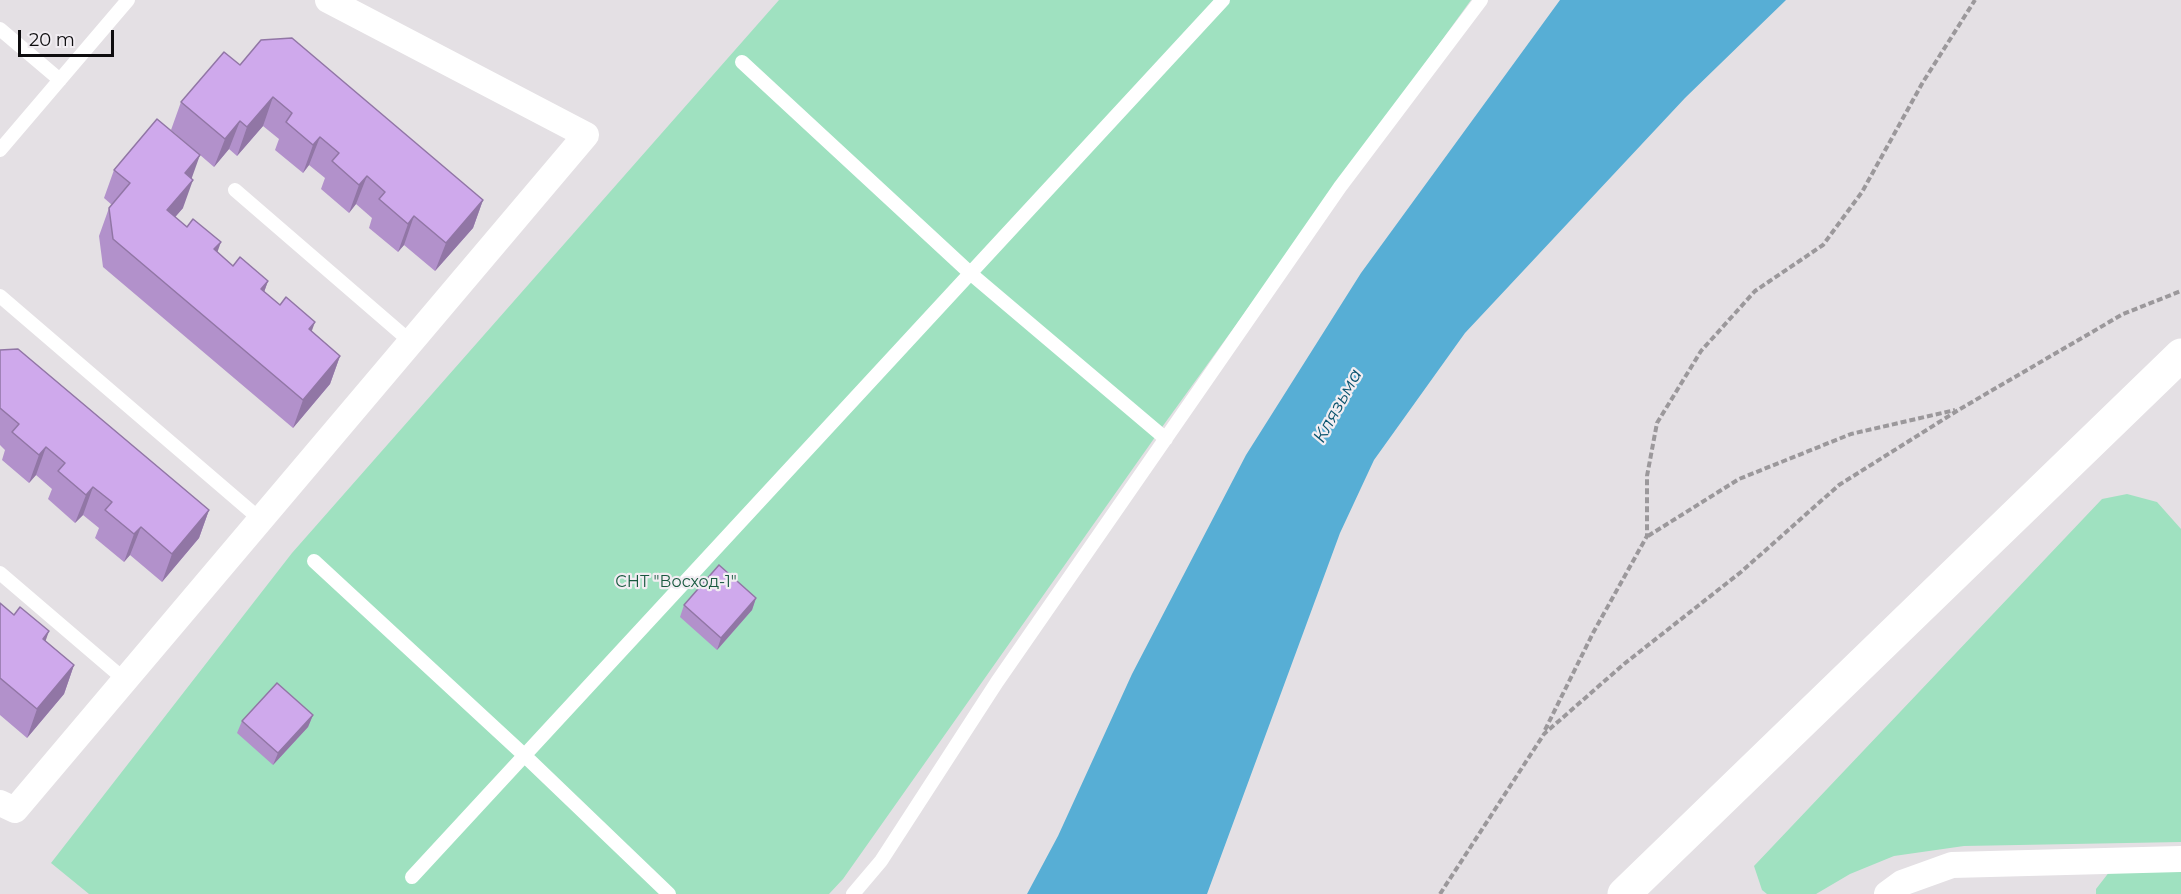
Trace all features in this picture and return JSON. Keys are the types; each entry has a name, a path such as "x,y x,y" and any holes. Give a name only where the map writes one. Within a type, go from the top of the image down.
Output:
{"street":[{"path":"0,803 15,810 586,135 328,0"},
{"path":"1624,894 2181,356"},
{"path":"1887,894 1902,883 1952,865 2181,860"}],"lane":[{"path":"0,150 128,0"},
{"path":"412,877 1222,0"},
{"path":"853,894 881,861 997,682 1340,187 1481,0"},
{"path":"0,29 60,80"},
{"path":"742,62 969,273 1166,439"},
{"path":"235,190 411,342"},
{"path":"0,296 261,520"},
{"path":"314,561 524,755 669,894"},
{"path":"0,573 125,680"}],"path":[{"path":"1440,894 1544,734 1593,633 1647,536 1647,476 1657,423 1701,351 1755,291 1822,245 1862,192 1923,82 1975,0"},
{"path":"1544,734 1624,664 1741,572 1839,485 1960,409 2123,314 2181,291"},
{"path":"1647,536 1739,479 1851,434 1960,409"}],"green space":[{"name":"СНТ \"Восход-1\"","path":"779,0 1471,0 1165,423 843,879 829,894 89,894 51,863 292,553"},
{"path":"2127,494 2157,502 2181,529 2181,842 1964,846 1894,856 1850,874 1816,894 1767,894 1762,890 1754,866 2102,499"},
{"path":"2110,871 2181,871 2181,894 2096,894 2096,889"}],"water":[{"name":"Клязьма","path":"1560,0 1786,0 1685,98 1465,333 1374,460 1340,533 1207,894 1027,894 1058,836 1132,674 1246,455 1361,273"}],"building":[{"path":"292,38 483,200 446,243 414,216 408,224 379,199 385,192 367,176 359,185 332,161 339,153 320,137 313,145 286,122 292,113 273,97 247,127 240,121 225,139 181,102 224,52 240,65 261,40"},
{"path":"157,119 200,155 185,173 193,180 167,210 187,227 193,219 221,242 214,249 233,266 240,257 268,281 261,289 280,305 286,297 315,322 309,329 340,356 303,400 113,239 109,208 130,183 114,170"},
{"path":"18,349 209,510 172,554 141,527 134,534 105,510 112,502 93,487 86,495 58,471 65,463 46,447 39,455 12,432 19,424 0,408 0,350"},
{"path":"719,565 756,598 721,638 684,605"},
{"path":"0,603 14,615 20,607 49,631 43,639 74,665 37,709 0,678"},
{"path":"277,683 313,715 278,753 242,721"}]}
